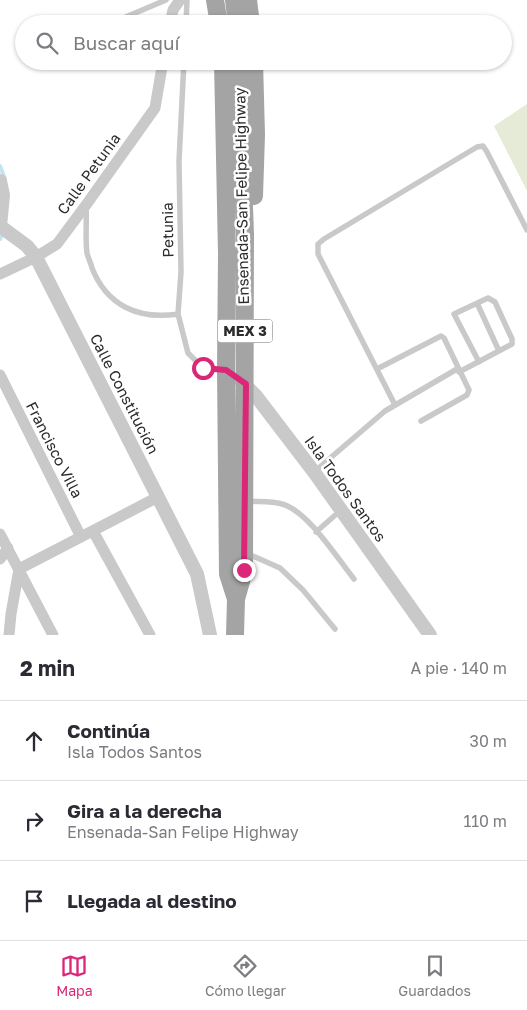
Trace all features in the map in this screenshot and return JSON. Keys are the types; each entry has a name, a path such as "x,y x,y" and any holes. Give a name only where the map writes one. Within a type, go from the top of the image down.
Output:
{"main road":[{"path":"215,0 218,15"},
{"path":"234,0 236,15"},
{"path":"248,0 250,15"},
{"name":"Ensenada-San Felipe Highway","path":"223,70 227,254 228,574 236,599"},
{"name":"Ensenada-San Felipe Highway","path":"235,635 236,599 244,570 246,384 245,235 239,70"},
{"path":"245,235 254,192 256,135 254,70"}],"street":[{"path":"172,15 180,0"},
{"name":"Calle Petunia","path":"0,274 36,257 57,244 155,108 161,70"},
{"name":"Calle Constitución","path":"0,181 3,195 0,226 27,246 36,257 197,574 210,635"},
{"name":"Isla Todos Santos","path":"226,370 246,384 314,472 430,635"},
{"name":"Francisco Villa","path":"0,375 81,537"},
{"path":"19,569 158,498"},
{"path":"93,531 150,635"},
{"path":"0,534 53,635"},
{"path":"0,559 8,548"},
{"path":"9,635 19,569"}],"lane":[{"path":"130,15 166,0"},
{"path":"186,15 187,0"},
{"name":"Petunia","path":"184,70 179,161 181,272 178,314 188,352 203,368 226,370"},
{"path":"395,405 318,254 318,244 477,147 483,146 527,230"},
{"path":"86,205 87,254 97,280 111,299 130,310 161,317 178,314"},
{"path":"314,472 385,411 458,370 478,362 512,344 512,339 495,302 488,298 454,314 478,362"},
{"path":"477,303 499,351"},
{"path":"377,369 441,336 444,338 458,370 470,390 467,394 421,422"},
{"path":"245,500 281,503 293,508 305,517 354,580"},
{"path":"316,532 341,510"},
{"path":"244,552 280,568 303,590 335,629"}],"green space":[{"path":"527,104 527,191 494,126"}],"waterway":[{"path":"0,166 5,179"}],"route":[{"path":"203,368 226,370 246,384 244,570"}]}
